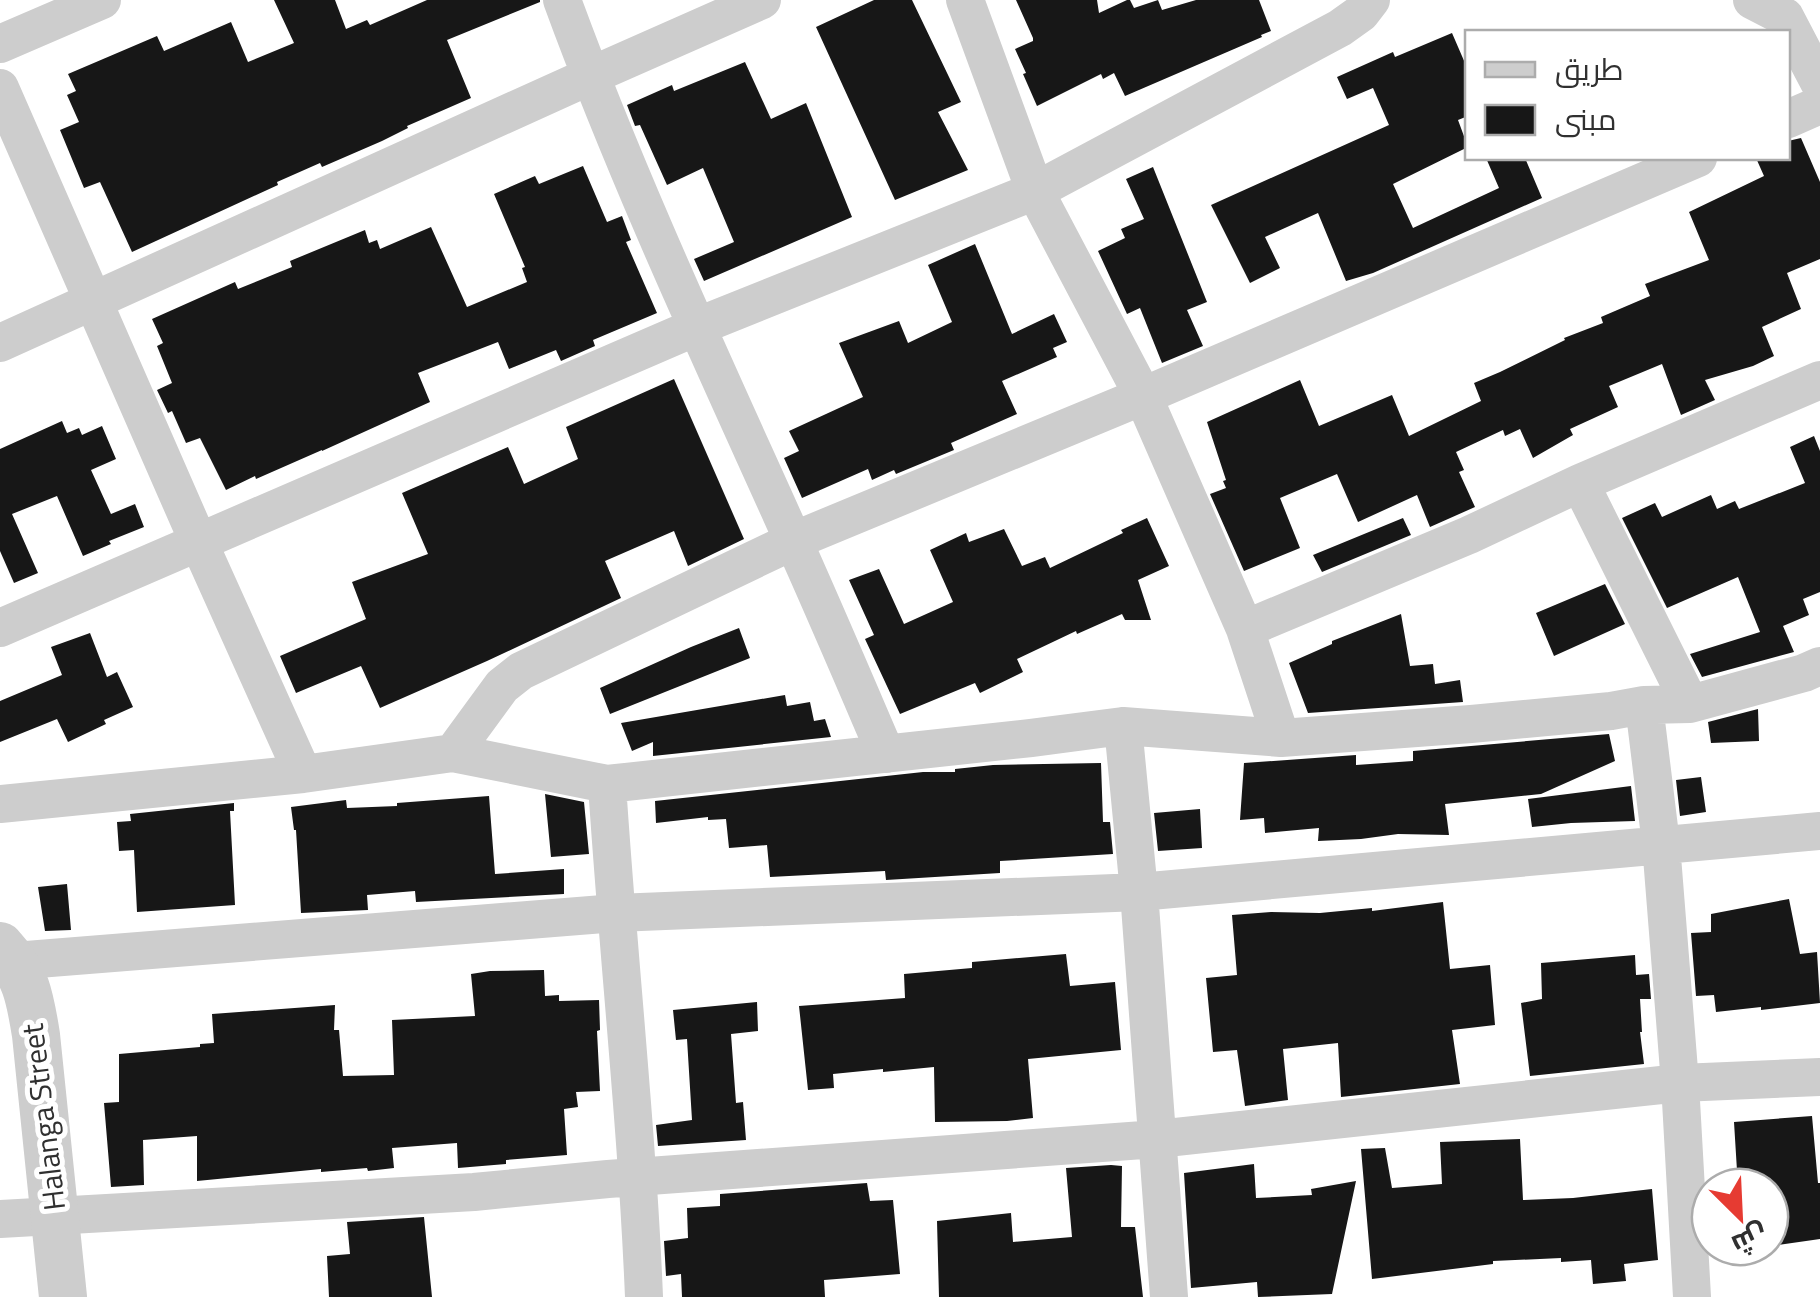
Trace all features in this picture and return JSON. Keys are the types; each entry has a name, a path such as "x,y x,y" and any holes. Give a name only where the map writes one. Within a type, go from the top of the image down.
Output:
{"street":[{"path":"0,44 102,0"},
{"path":"562,0 696,327 886,754"},
{"path":"0,343 762,0"},
{"path":"965,0 1034,191 1143,396 1245,629 1281,738"},
{"path":"0,628 696,327 1034,191 1340,28 1362,13 1371,0"},
{"path":"1783,8 1820,84"},
{"path":"0,88 303,774"},
{"path":"1790,118 1820,105"},
{"path":"454,753 502,686 521,671 793,540 1143,396 1693,160"},
{"path":"1245,629 1820,380"},
{"path":"1580,484 1690,704"},
{"path":"0,804 303,774 454,753 607,784 1124,726 1281,738 1690,704 1820,666"},
{"path":"1644,705 1661,844 1692,1297"},
{"path":"1124,726 1169,1297"},
{"path":"607,784 639,1178 644,1297"},
{"path":"5,956 616,913 1138,892 1820,832"},
{"name":"Halanga Street","path":"5,956 23,977 30,996 63,1297"},
{"path":"0,1219 474,1192 608,1178 1157,1139 1680,1083 1820,1077"}],"building":[{"path":"274,0 335,0 346,29 367,20 370,25 427,0 540,2 447,40 471,98 322,167 320,163 277,182 278,185 132,252 100,182 84,188 60,130 79,122 67,95 76,91 68,74 157,36 164,51 231,22 248,62 294,43"},
{"path":"874,0 912,0 961,102 938,112 968,170 895,200 816,27"},
{"path":"1016,0 1097,0 1099,13 1127,0 1134,8 1158,0 1162,10 1196,0 1259,0 1271,31 1125,96 1114,73 1103,79 1101,74 1037,106 1015,49 1033,41"},
{"path":"1452,33 1465,63 1465,117 1458,120 1465,148 1393,184 1413,228 1499,188 1487,160 1526,160 1542,198 1373,273 1346,281 1318,213 1265,237 1280,268 1250,283 1211,205 1389,125 1373,88 1347,99 1337,77 1393,52 1395,57"},
{"path":"745,62 771,119 806,103 852,217 704,281 694,259 734,242 703,168 667,185 627,105 672,85 674,91"},
{"path":"1801,138 1820,182 1820,259 1787,273 1801,309 1762,327 1774,356 1705,380 1715,400 1681,415 1662,364 1609,386 1618,407 1570,429 1573,435 1533,458 1520,429 1505,436 1503,430 1456,452 1464,470 1459,472 1475,507 1430,527 1417,495 1358,522 1337,474 1280,498 1300,548 1244,571 1210,494 1226,488 1226,480 1207,422 1300,380 1319,426 1392,395 1409,436 1481,401 1474,383 1603,323 1601,317 1650,296 1645,284 1709,260 1689,212 1764,176 1757,160 1790,160 1790,141"},
{"path":"583,166 607,222 622,216 631,240 626,242 657,313 593,340 595,346 561,361 556,350 509,369 498,342 418,373 430,402 226,490 200,438 186,443 172,411 168,413 157,390 172,383 157,346 163,343 152,319 235,282 238,289 292,267 290,261 365,230 369,243 377,240 380,249 431,227 467,307 527,282 522,268 525,267 494,194 535,176 539,184"},
{"path":"1153,167 1207,302 1187,310 1203,346 1162,363 1140,308 1127,314 1098,251 1125,238 1121,229 1144,219 1126,179"},
{"path":"975,244 1012,334 1054,314 1067,342 1053,348 1057,357 1002,381 1017,414 951,443 954,450 872,480 868,469 802,498 784,458 799,451 789,431 863,397 839,343 899,321 908,343 952,322 928,265"},
{"path":"674,379 744,539 688,566 674,531 605,561 621,598 380,708 361,666 296,693 280,656 366,619 352,582 428,554 402,493 508,447 524,484 578,459 566,427"},
{"path":"62,421 67,433 79,428 82,435 102,426 116,459 91,470 111,514 135,504 144,527 83,556 57,496 12,514 38,573 14,583 0,551 0,449"},
{"path":"1814,436 1820,451 1820,592 1803,599 1809,615 1783,626 1794,652 1702,677 1690,654 1760,632 1738,577 1667,608 1622,518 1655,503 1662,517 1711,495 1717,509 1735,501 1739,509 1805,483 1790,447"},
{"path":"1147,518 1169,566 1138,580 1151,620 1125,620 1122,614 1077,634 1076,631 1017,659 1023,672 980,693 975,683 900,714 865,639 874,635 849,580 879,569 904,624 953,602 930,550 966,533 969,542 1004,529 1022,566 1045,557 1050,568"},
{"path":"1403,518 1411,535 1322,572 1313,555"},
{"path":"1605,584 1625,624 1554,656 1536,613"},
{"path":"1401,614 1410,666 1433,664 1435,684 1460,680 1463,702 1308,713 1289,663"},
{"path":"739,628 750,658 610,714 600,688"},
{"path":"90,633 107,677 117,672 133,707 68,742 57,719 0,742 0,701 62,675 51,647"},
{"path":"785,695 787,706 810,702 814,721 825,719 831,737 653,756 653,742 632,751 621,723"},
{"path":"1758,709 1759,741 1711,743 1708,722"},
{"path":"1609,734 1615,761 1541,794 1445,804 1449,835 1398,834 1318,841 1319,828 1265,833 1264,818 1240,820 1244,763 1356,755 1356,765 1413,761 1413,751"},
{"path":"1101,763 1103,822 1110,822 1113,854 1000,861 1000,873 886,880 885,871 770,877 767,845 729,848 726,819 708,817 656,823 655,801 993,765"},
{"path":"1701,777 1706,812 1680,816 1676,780"},
{"path":"1631,786 1635,821 1532,827 1528,799"},
{"path":"545,794 584,802 589,854 551,857"},
{"path":"489,796 495,874 564,869 564,894 416,902 415,891 367,895 368,910 301,913 291,807 346,800 347,808 397,806"},
{"path":"234,803 234,811 230,811 235,905 137,912 134,850 119,851 117,822 131,821 130,814"},
{"path":"1200,809 1202,848 1158,851 1154,813"},
{"path":"67,884 71,930 45,931 38,887"},
{"path":"1789,899 1800,954 1817,952 1820,1003 1716,1012 1714,995 1696,996 1691,933 1711,932 1711,914"},
{"path":"1443,902 1450,969 1490,965 1495,1025 1452,1030 1460,1084 1341,1097 1338,1043 1283,1049 1288,1100 1245,1106 1237,1050 1213,1052 1206,978 1237,975 1232,915 1372,911"},
{"path":"1066,954 1070,986 1115,982 1121,1050 1028,1059 1033,1118 935,1122 934,1067 833,1074 834,1088 808,1090 799,1006 905,998 904,974 972,968 972,962"},
{"path":"1635,955 1636,975 1649,974 1651,999 1640,999 1644,1064 1530,1076 1521,1003 1542,999 1541,963"},
{"path":"544,970 545,996 559,995 559,1001 599,1000 600,1091 576,1092 578,1107 564,1109 567,1155 458,1168 457,1143 392,1148 394,1168 321,1169 197,1181 197,1136 143,1140 144,1185 111,1187 104,1103 119,1102 119,1054 214,1043 212,1014 335,1005 334,1030 339,1030 343,1076 394,1075 392,1020 475,1016 471,974"},
{"path":"757,1002 758,1031 731,1034 736,1103 743,1102 746,1140 658,1146 656,1125 692,1120 687,1039 676,1040 673,1010"},
{"path":"1812,1116 1820,1183 1820,1239 1790,1243 1790,1167 1737,1167 1734,1122"},
{"path":"1520,1139 1523,1200 1652,1189 1658,1260 1624,1264 1626,1281 1593,1284 1591,1260 1561,1262 1561,1258 1493,1261 1372,1279 1361,1149 1385,1148 1392,1188 1442,1184 1440,1142"},
{"path":"1254,1164 1256,1198 1312,1195 1311,1189 1356,1181 1332,1294 1258,1297 1257,1282 1191,1288 1184,1173"},
{"path":"1122,1166 1121,1227 1135,1227 1143,1297 939,1297 937,1221 1011,1213 1013,1242 1072,1237 1066,1168"},
{"path":"867,1183 870,1201 893,1200 900,1274 824,1280 825,1297 682,1297 681,1274 666,1276 664,1241 688,1238 687,1208 720,1206 720,1194"},
{"path":"424,1217 432,1297 329,1297 327,1256 350,1254 347,1222"}]}
